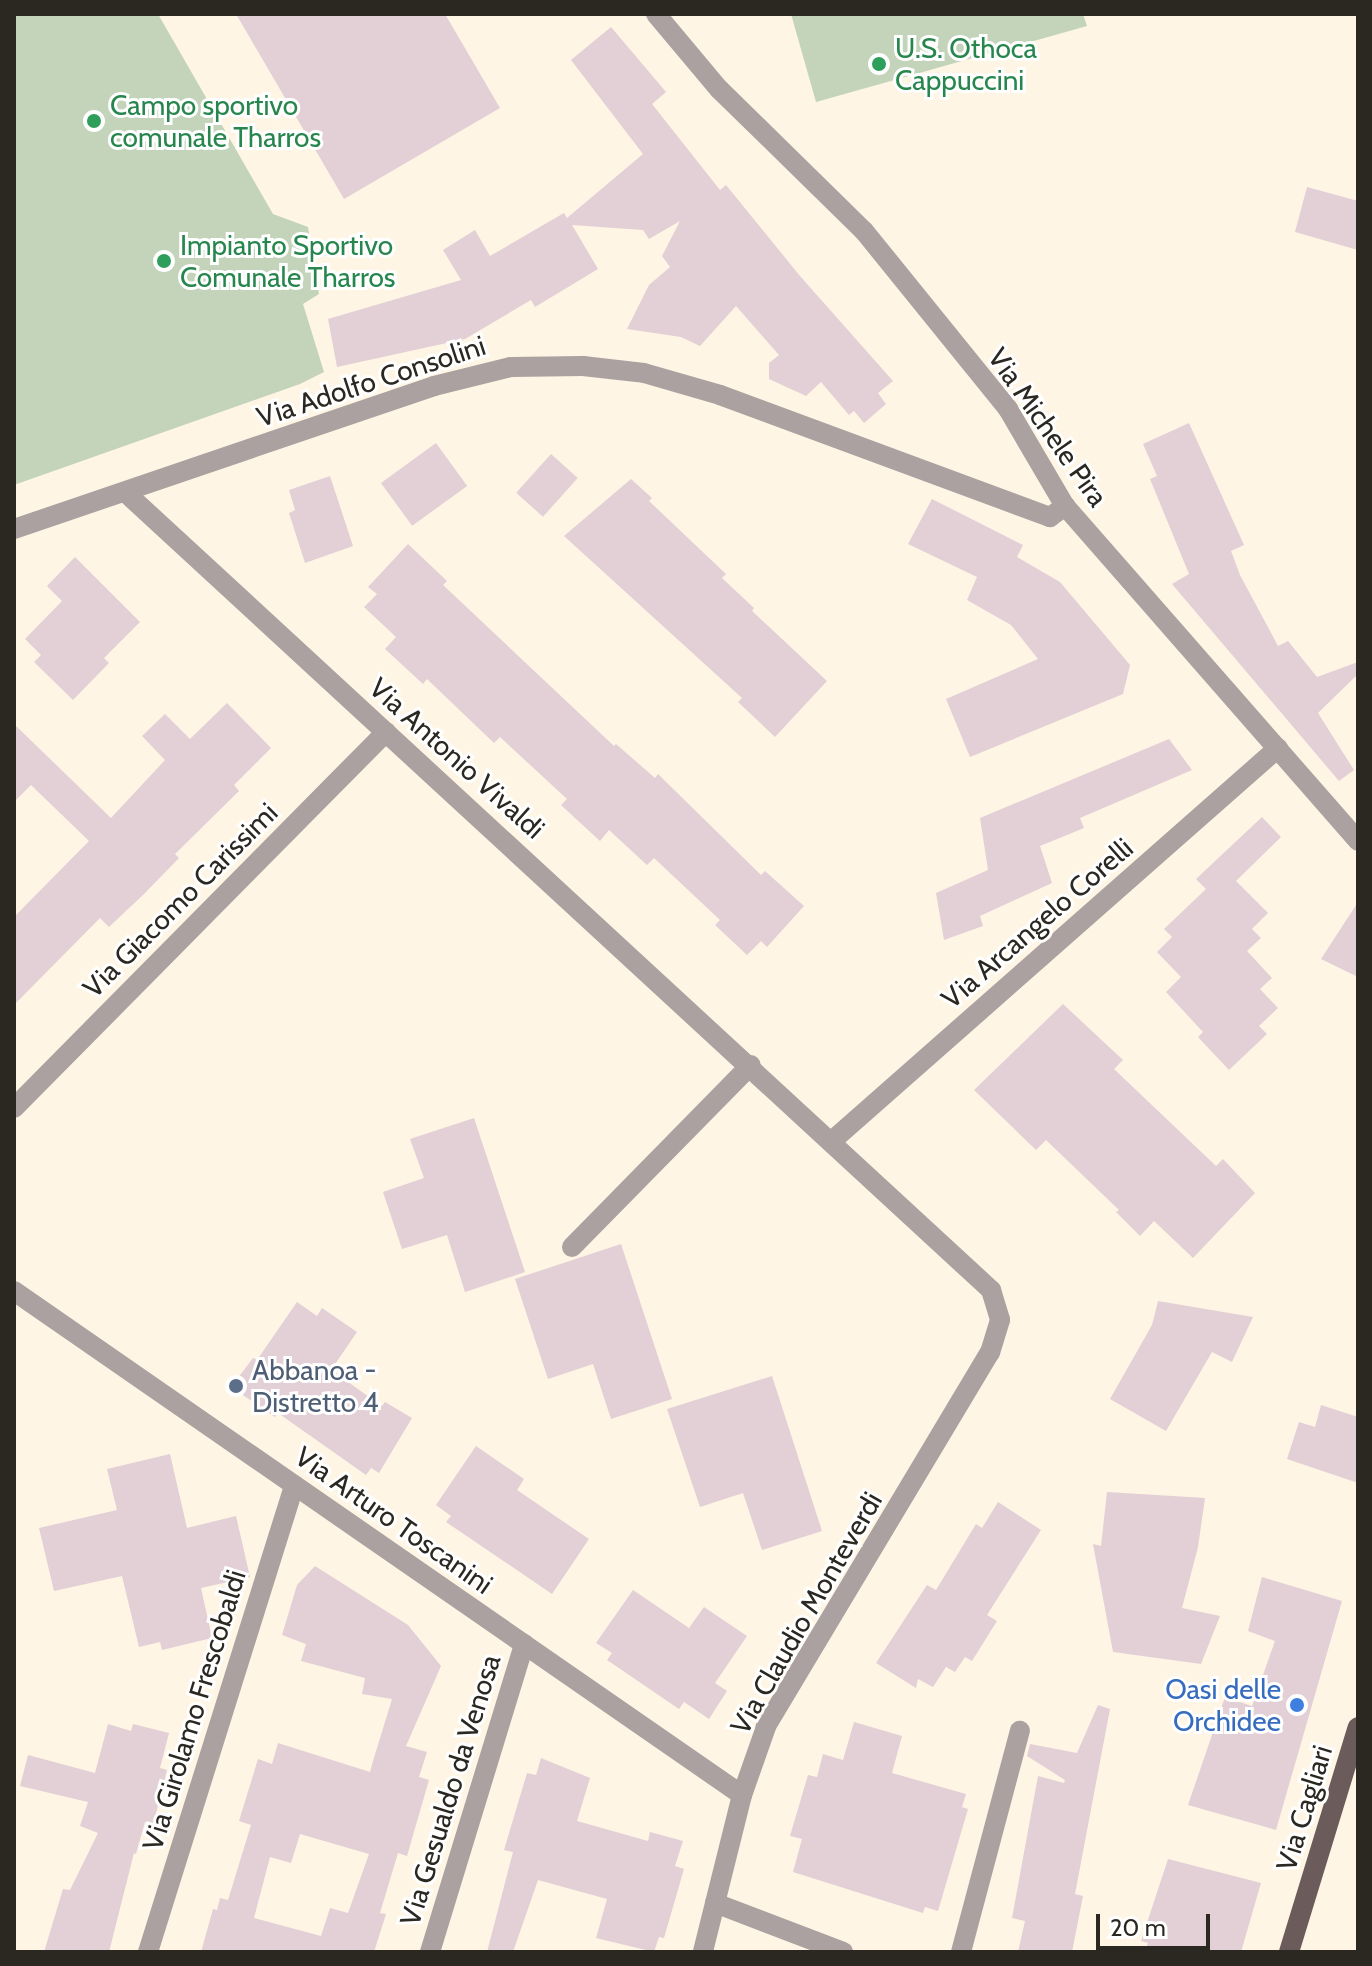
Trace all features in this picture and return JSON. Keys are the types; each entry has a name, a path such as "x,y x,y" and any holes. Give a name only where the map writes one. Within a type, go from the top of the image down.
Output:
{"main road":[{"name":"Via Cagliari","path":"1289,1952 1358,1727"}],"street":[{"name":"Via Michele Pira","path":"656,14 719,89 864,231 1008,409 1065,506 1358,841"},
{"name":"Via Adolfo Consolini","path":"14,529 434,386 511,367 583,366 644,373 720,395 1050,517 1065,506"},
{"name":"Via Antonio Vivaldi","path":"125,492 833,1140 991,1290 1000,1320"},
{"name":"Via Giacomo Carissimi","path":"14,1108 386,732"},
{"name":"Via Arcangelo Corelli","path":"833,1140 1278,748"},
{"path":"572,1247 751,1065"},
{"name":"Via Arturo Toscanini","path":"14,1291 742,1795"},
{"name":"Via Claudio Monteverdi","path":"703,1952 742,1795 766,1727 990,1352 1000,1320"},
{"name":"Via Girolamo Frescobaldi","path":"148,1952 294,1485"},
{"name":"Via Gesualdo da Venosa","path":"430,1952 524,1644"},
{"path":"961,1952 1020,1731"},
{"path":"715,1903 843,1952"}],"green space":[{"name":"Impianto Sportivo Comunale Tharros","path":"14,14 158,14 273,214 308,227 319,294 303,304 324,372 300,384 14,485"},
{"name":"U.S. Othoca Cappuccini","path":"791,14 1083,14 1087,26 816,102"}],"building":[{"path":"236,14 445,14 500,108 344,199"},
{"path":"611,27 666,92 652,104 720,190 726,185 800,276 893,381 878,393 886,404 864,423 854,411 849,415 821,382 806,396 769,379 769,363 779,355 736,306 700,346 681,337 627,329 649,285 670,267 662,256 680,221 649,239 643,230 572,225 598,269 535,307 531,300 465,339 337,367 328,319 461,280 443,250 475,230 490,256 564,213 567,218 643,154 571,60"},
{"path":"1307,187 1358,201 1358,250 1295,232"},
{"path":"1189,423 1244,545 1231,551 1240,575 1278,646 1288,641 1317,677 1358,662 1358,674 1318,713 1354,770 1339,781 1172,584 1189,574 1150,479 1157,476 1143,444"},
{"path":"436,443 467,486 412,526 381,483"},
{"path":"551,454 578,478 543,517 516,493"},
{"path":"330,476 353,546 305,563 289,513 295,510 289,490"},
{"path":"631,479 652,498 649,501 726,574 722,578 754,608 752,611 827,681 775,737 738,702 742,698 564,536"},
{"path":"932,499 1023,545 1017,557 1060,582 1130,665 1123,694 970,757 946,699 1038,659 1011,625 967,600 977,577 908,544"},
{"path":"408,544 447,581 443,585 614,746 616,744 655,778 658,774 761,875 765,871 804,906 767,947 761,941 747,955 715,925 720,920 654,858 647,865 609,830 600,841 561,805 567,799 500,737 494,743 427,679 423,684 385,649 396,637 364,607 377,594 368,587"},
{"path":"75,557 140,622 104,658 109,663 73,700 34,662 41,655 25,639 62,601 47,586"},
{"path":"227,703 271,748 234,785 239,791 175,854 179,858 144,894 109,927 100,918 14,1005 14,917 89,841 31,785 14,802 14,724 111,818 165,760 142,736 165,714 190,739"},
{"path":"1169,739 1192,770 1080,818 1084,828 1040,846 1052,883 980,916 983,926 944,940 936,893 988,870 980,818"},
{"path":"1262,817 1281,837 1236,881 1268,913 1252,929 1261,938 1247,951 1272,978 1260,989 1278,1008 1259,1026 1267,1034 1229,1070 1198,1037 1203,1032 1166,992 1181,977 1157,952 1172,937 1164,929 1206,889 1196,879"},
{"path":"1358,902 1358,977 1321,959"},
{"path":"1063,1004 1123,1060 1114,1069 1216,1166 1223,1159 1255,1193 1193,1258 1154,1221 1140,1236 1116,1212 1119,1210 1046,1140 1036,1150 974,1090"},
{"path":"474,1118 525,1272 465,1292 447,1235 402,1249 383,1192 424,1178 410,1139"},
{"path":"621,1244 672,1399 611,1419 593,1364 548,1379 515,1279"},
{"path":"1158,1301 1253,1317 1232,1362 1212,1352 1166,1431 1110,1399 1152,1325"},
{"path":"297,1302 317,1316 322,1308 357,1332 331,1370 382,1406 385,1402 412,1418 379,1473 371,1468 366,1475 278,1413 275,1417 231,1387 253,1358 257,1360"},
{"path":"772,1376 822,1531 762,1550 743,1493 700,1507 667,1409"},
{"path":"1321,1405 1358,1417 1358,1483 1287,1459 1299,1422 1315,1427"},
{"path":"476,1446 524,1479 517,1490 589,1539 552,1594 446,1522 451,1516 436,1505"},
{"path":"170,1454 187,1528 236,1516 250,1577 201,1588 212,1638 162,1650 160,1642 139,1647 122,1576 54,1591 39,1528 117,1510 107,1469"},
{"path":"1107,1492 1205,1498 1198,1547 1182,1608 1220,1616 1201,1664 1113,1652 1093,1544 1101,1546"},
{"path":"998,1502 1041,1530 987,1615 997,1621 972,1661 965,1657 955,1672 946,1667 933,1687 918,1679 916,1688 876,1663 927,1585 936,1590 976,1524 982,1528"},
{"path":"315,1566 408,1625 441,1666 406,1746 427,1752 419,1777 429,1780 407,1856 398,1853 380,1913 386,1914 374,1952 201,1952 213,1909 217,1910 220,1898 228,1900 251,1825 239,1821 258,1759 272,1764 278,1743 370,1772 392,1699 362,1694 365,1678 301,1661 306,1644 282,1635 297,1585","holes":["300,1834 369,1854 348,1913 330,1908 321,1936 254,1918 270,1857 291,1863"]},
{"path":"1262,1577 1342,1601 1276,1830 1188,1805 1225,1697 1252,1706 1275,1641 1248,1631"},
{"path":"633,1590 689,1628 704,1607 747,1636 715,1683 727,1691 709,1719 684,1702 679,1709 607,1660 612,1653 596,1643"},
{"path":"1098,1705 1110,1709 1075,1894 1083,1896 1072,1952 1018,1952 1025,1921 1012,1918 1038,1776 1064,1783 1065,1780 1027,1756 1030,1744 1077,1753"},
{"path":"854,1722 902,1736 892,1773 966,1794 962,1807 968,1809 938,1911 925,1907 923,1913 793,1872 802,1839 790,1836 808,1775 817,1777 823,1754 843,1760"},
{"path":"108,1724 131,1731 133,1724 169,1733 160,1768 167,1770 153,1825 145,1822 134,1853 109,1952 44,1952 63,1889 70,1890 98,1833 80,1826 88,1802 20,1786 28,1755 95,1773"},
{"path":"541,1758 590,1778 577,1821 648,1841 650,1832 683,1841 675,1866 684,1869 664,1938 659,1937 654,1952 596,1938 607,1899 538,1880 513,1952 487,1952 513,1852 504,1850 527,1773 536,1775"},
{"path":"1168,1859 1261,1883 1241,1952 1144,1952 1148,1943 1141,1941"}],"place":[{"name":"U.S. Othoca Cappuccini","path":"879,64"},
{"name":"Campo sportivo comunale Tharros","path":"94,121"},
{"name":"Impianto Sportivo Comunale Tharros","path":"164,261"},
{"name":"Abbanoa - Distretto 4","path":"236,1386"},
{"name":"Oasi delle Orchidee","path":"1297,1705"}]}
